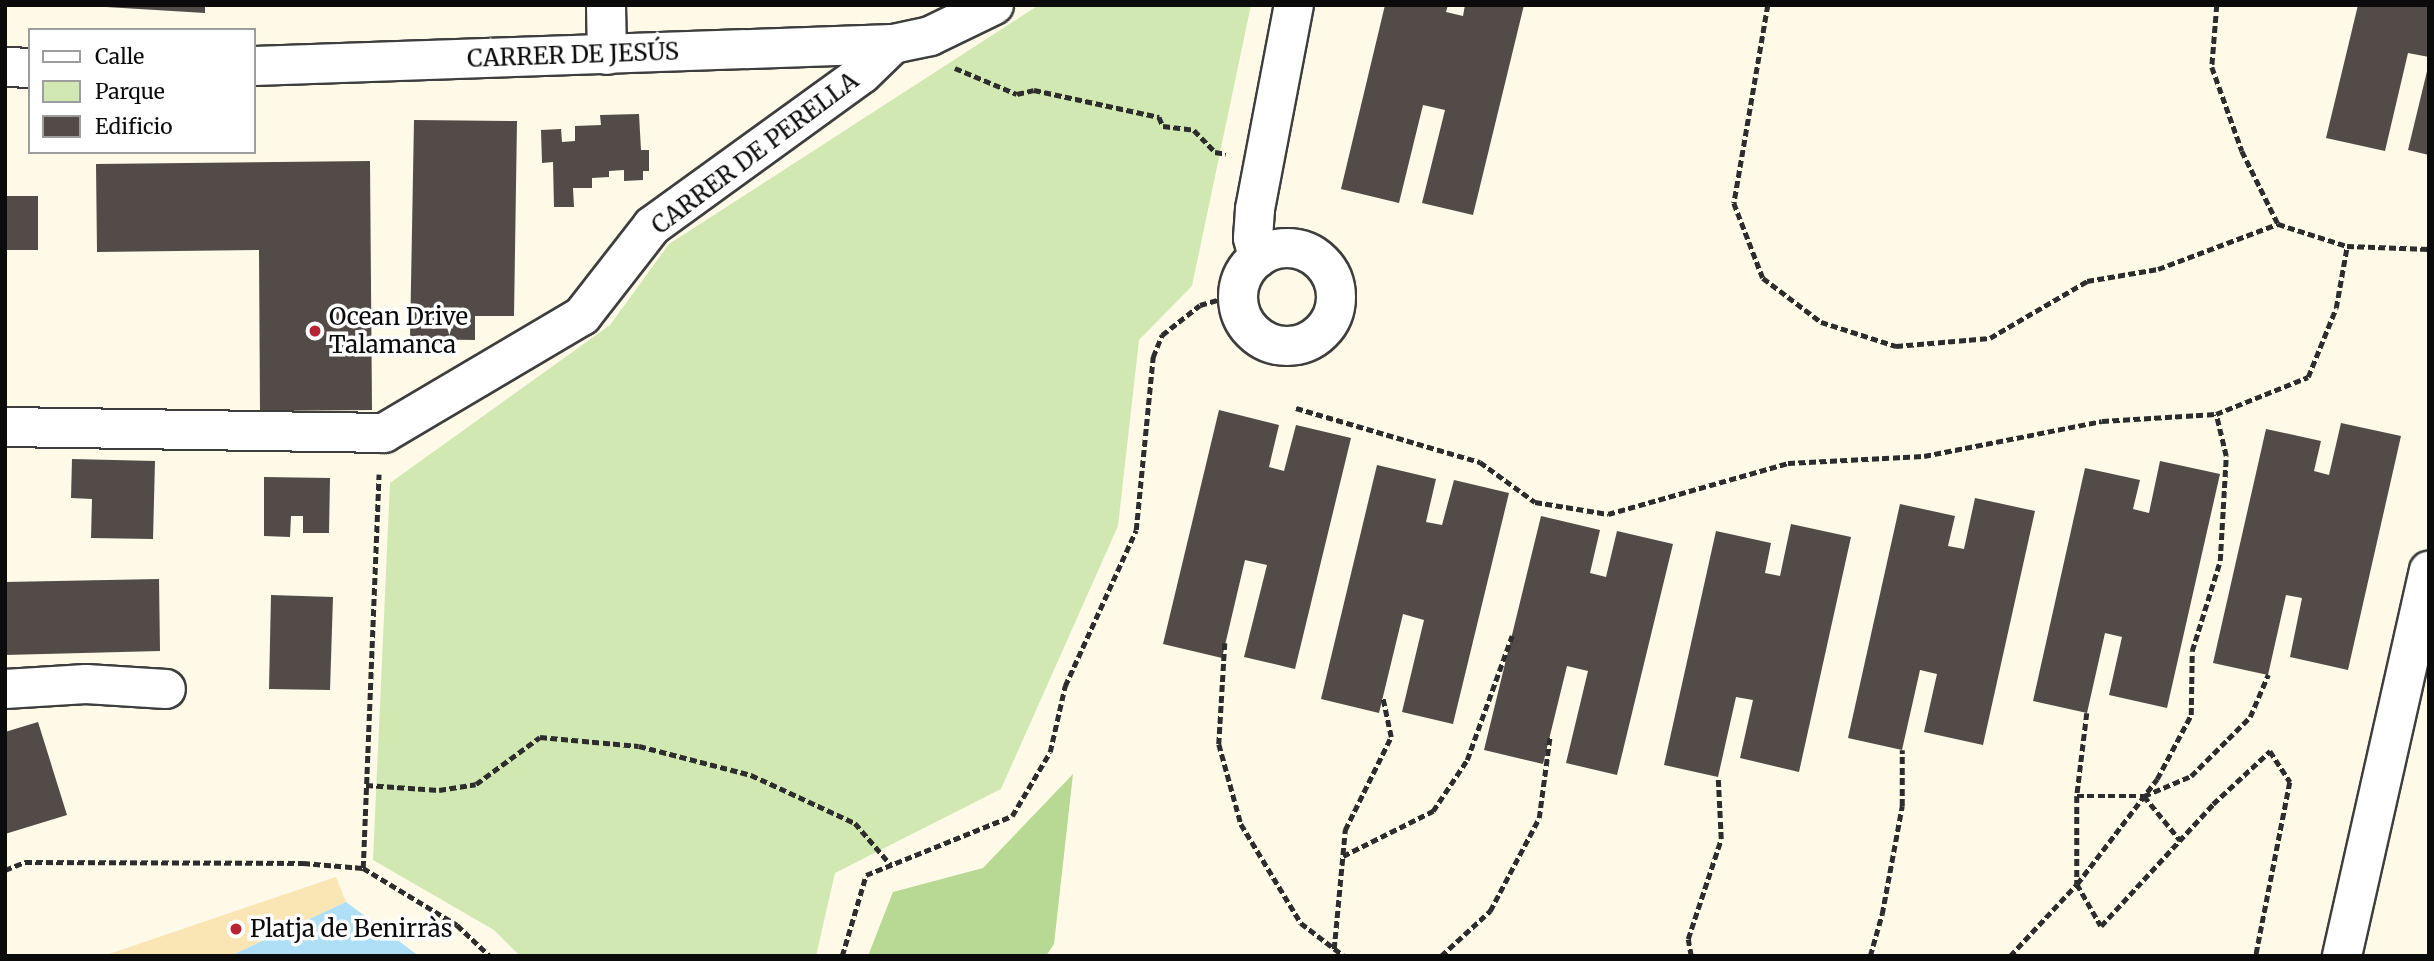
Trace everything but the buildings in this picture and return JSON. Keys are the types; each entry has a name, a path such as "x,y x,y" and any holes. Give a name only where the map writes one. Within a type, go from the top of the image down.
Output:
{"street":[{"path":"606,5 607,55"},
{"path":"909,41 995,5"},
{"path":"1258,258 1253,238 1294,5"},
{"name":"CARRER DE JESÚS","path":"256,66 607,55 909,41"},
{"name":"CARRER DE PERELLA","path":"384,433 582,316 652,226 909,41"},
{"path":"5,67 28,68"},
{"path":"1289,248 1320,260 1335,289 1330,321 1306,343 1273,345 1247,326 1238,294 1241,280 1258,258 1289,248"},
{"path":"5,427 384,433"},
{"path":"2342,956 2429,571"},
{"path":"5,689 86,684 166,689"}],"path":[{"path":"1768,5 1734,203 1763,278 1821,322 1896,346 1990,338 2087,281 2158,269 2278,225 2347,246 2429,249"},
{"path":"2217,5 2212,67 2242,151 2278,225"},
{"path":"909,41 961,74 1017,94 1034,90 1159,117 1163,126 1195,130 1215,152 1265,162"},
{"path":"1296,408 1480,462 1535,502 1608,514 1788,463 1924,456 2102,421 2216,414 2308,377 2336,307 2347,246"},
{"path":"842,956 866,875 1012,816 1051,752 1065,686 1136,530 1153,357 1162,335 1200,305 1238,294"},
{"path":"2010,956 2077,884 2144,796 2190,715 2192,651 2220,561 2226,456 2216,414"},
{"path":"363,868 379,474 384,433"},
{"path":"1343,856 1433,811 1467,760 1512,636"},
{"path":"1225,643 1219,744 1241,824 1301,923 1344,956"},
{"path":"2077,796 2144,796 2191,776 2250,717 2268,675"},
{"path":"1334,948 1345,830 1391,737 1383,698"},
{"path":"2087,713 2077,796 2077,884 2101,926 2180,841 2270,751 2290,782 2256,956"},
{"path":"1441,956 1490,911 1539,818 1550,736"},
{"path":"366,785 439,790 476,784 540,737 639,746 751,775 855,822 891,865"},
{"path":"1870,956 1882,915 1902,806 1902,750"},
{"path":"1691,956 1688,939 1721,839 1718,776"},
{"path":"2144,796 2180,841"},
{"path":"5,870 25,862 303,863 363,868 457,925 490,956"}],"green space":[{"path":"1039,5 1251,5 1192,286 1139,340 1118,526 1001,789 835,873 816,956 520,956 494,930 373,860 390,483 610,325 669,244"},
{"path":"1073,774 1054,944 1046,956 868,956 893,892 983,868"}],"sand":[{"name":"Platja de Benirràs","path":"336,877 346,902 230,956 103,956"}],"water":[{"path":"346,902 419,956 230,956"}],"place":[{"name":"Ocean Drive Talamanca","path":"315,331"},
{"name":"Platja de Benirràs","path":"236,929"}]}
